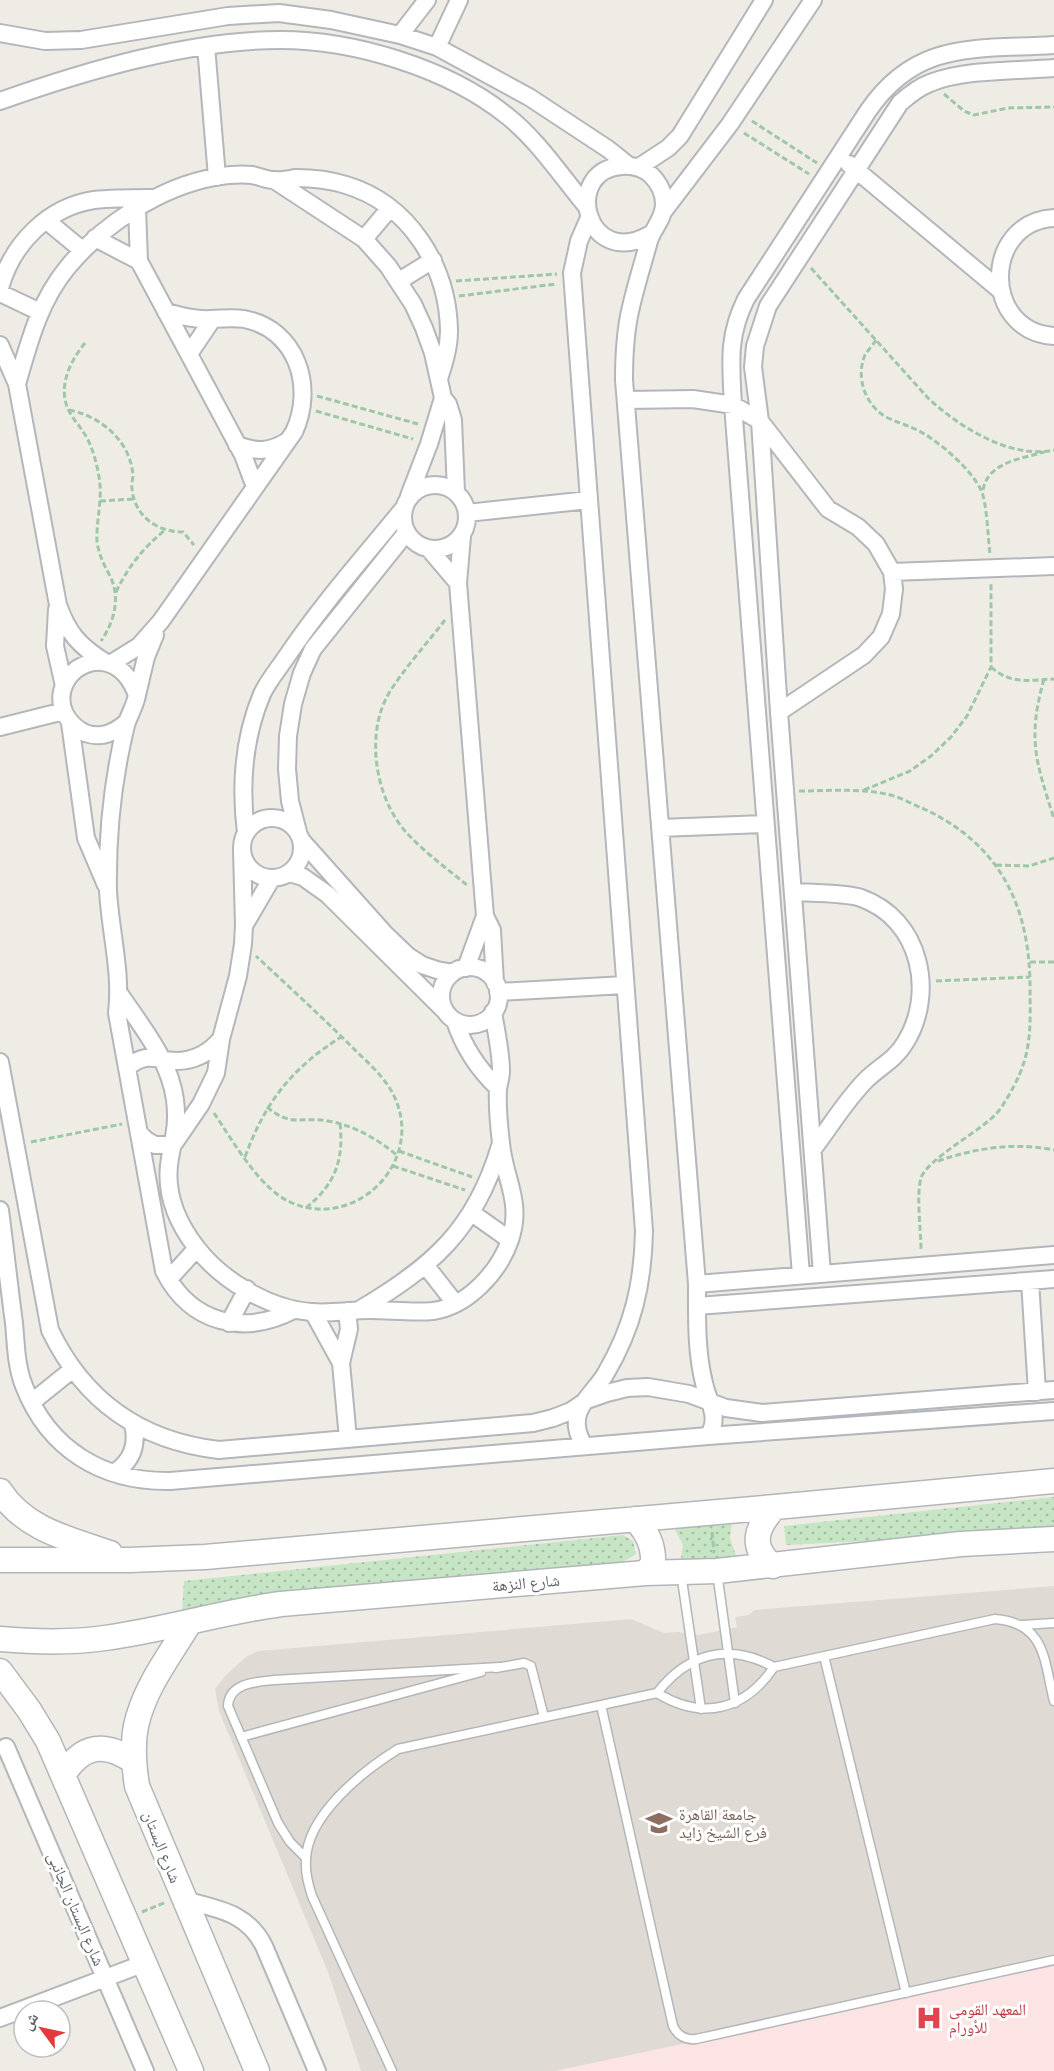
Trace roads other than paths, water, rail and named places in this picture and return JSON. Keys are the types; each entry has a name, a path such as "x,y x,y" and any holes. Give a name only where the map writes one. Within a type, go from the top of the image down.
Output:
{"main road":[{"path":"0,1560 129,1560 205,1557 775,1508 1054,1481"},
{"path":"0,1491 16,1511 35,1526 129,1560"},
{"path":"773,1566 763,1558 758,1550 758,1534 764,1519 775,1508"},
{"path":"635,1519 645,1529 651,1543 653,1564 645,1573"},
{"name":"شارع النزهة","path":"0,1639 75,1641 106,1638 234,1611 280,1604 645,1573 717,1571 961,1544 1054,1539"},
{"name":"شارع البستان","path":"190,1622 147,1693 136,1726 133,1761 137,1786 257,2071"},
{"path":"0,1671 34,1718 48,1742 191,2071"},
{"path":"63,1775 72,1761 86,1751 103,1748 119,1751 133,1761"}],"street":[{"path":"400,35 427,0"},
{"path":"437,47 459,0"},
{"path":"663,212 734,118 813,0"},
{"path":"584,1446 578,1435 576,1423 579,1410 605,1375 624,1339 639,1291 643,1261 643,1219 573,278 579,241 588,213 587,196 597,177 617,166 633,166 668,148 680,136 757,4"},
{"path":"0,33 45,42 81,40 281,7 400,35 437,47 529,97 633,166 648,172 662,190 663,212 660,222 651,234 630,309 625,344 626,400 697,1284 699,1361 709,1402 713,1408 715,1423 708,1436"},
{"path":"0,101 62,79 132,61 206,46 290,41 346,48 413,64 476,94 506,115 531,138 588,213 594,228 602,236 612,241 634,242 651,234"},
{"path":"801,1275 733,405 731,337 736,317 746,299 880,94 894,80 929,58 948,53 1054,45"},
{"path":"206,46 217,177"},
{"path":"822,1274 779,712 760,421 753,367 755,346 768,306 900,104 914,92 930,83 962,74 1054,68"},
{"path":"839,156 1000,290"},
{"path":"17,384 30,336 40,312 56,283 82,250 95,238 137,208 186,184 217,177 253,175 274,180 298,178 323,180 347,186 369,195 390,208 414,232 433,260 444,290 449,331 446,356 439,379"},
{"path":"274,180 364,239 399,281 424,328 443,398 448,404 453,420 456,492"},
{"path":"0,288 11,259 20,244 61,211 93,200 158,198"},
{"path":"137,208 139,261 248,465 255,487"},
{"path":"364,239 390,208"},
{"path":"1054,218 1035,222 1013,238 1000,263 999,277 1000,290 1012,315 1034,332 1054,336"},
{"path":"47,221 82,250"},
{"path":"95,238 139,261"},
{"path":"399,281 433,260"},
{"path":"0,293 40,312"},
{"path":"108,891 86,838 67,717 62,699 64,686 70,675 80,666 92,662 108,663 139,646 162,621 286,442 299,420 303,400 302,376 296,360 275,334 261,325 245,320 229,318 212,320 166,312"},
{"path":"189,354 212,320"},
{"path":"0,345 17,384 58,605 64,623 88,652 127,675 137,695"},
{"path":"443,398 432,436 402,517 406,533 412,541 430,549 437,550 451,545 462,536"},
{"path":"626,400 693,399 733,405 760,421 828,509 858,527 876,543 892,572 894,589 891,614 881,637 864,655 779,712"},
{"path":"237,445 249,450 262,451 286,442"},
{"path":"138,1127 146,1140 155,1145 175,1142 204,1100 216,1073 221,1039 238,976 243,944 242,842 251,826 267,818 285,820 300,836 380,938 450,1016 469,1025 483,1022 493,1012 498,1002 497,987 492,930 484,908 458,583 462,536 467,513 465,505 456,492 438,484 429,485 412,493 405,505 298,639 264,691 248,737 243,785 246,833"},
{"path":"467,513 589,500"},
{"path":"242,850 243,859 255,873 272,878 289,873 300,859 300,836 290,801 288,736 293,704 302,673 313,649 406,533"},
{"path":"430,549 458,583"},
{"path":"892,572 1054,566"},
{"path":"58,605 55,646 64,686"},
{"path":"162,621 146,657 133,711 127,722 113,807 108,891 119,993 117,1013 164,1272 188,1303 215,1319 229,1323 263,1323 294,1310"},
{"path":"298,639 313,649"},
{"path":"67,717 80,731 92,735 105,735 117,731 127,722"},
{"path":"0,727 67,717"},
{"path":"660,828 765,824"},
{"path":"289,873 303,877 380,938 408,957 437,970 483,971 497,987 625,985"},
{"path":"244,925 272,878"},
{"path":"793,892 860,897 876,906 891,917 908,938 919,963 922,981 918,1015 913,1031 904,1046 893,1059 866,1080 813,1149"},
{"path":"484,908 459,970 447,978 441,991 441,998 472,1058 498,1088"},
{"path":"119,993 162,1059 170,1078 177,1121 168,1173 171,1197 179,1221 197,1248 220,1271 247,1289 278,1305 313,1312 434,1311 455,1303 483,1283 494,1270 510,1240 515,1205 501,1145 498,1088 501,1069 493,1012"},
{"path":"127,1068 139,1059 155,1057 175,1061 189,1060 212,1049 221,1039"},
{"path":"0,1062 46,1316 57,1344 73,1369 106,1405 133,1424 174,1442 219,1450 534,1423 562,1415 587,1400 627,1388 648,1387 689,1394 726,1408 762,1413 1054,1390"},
{"path":"348,1439 341,1363 353,1311 403,1283 426,1266 458,1232 485,1189 501,1145"},
{"path":"0,1210 19,1367 32,1402 46,1426 65,1446 96,1467 151,1481 708,1436 1054,1411"},
{"path":"472,1213 510,1240"},
{"path":"168,1279 197,1248"},
{"path":"697,1284 1054,1255"},
{"path":"426,1266 455,1303"},
{"path":"697,1306 1054,1279"},
{"path":"1030,1281 1037,1392"},
{"path":"229,1323 247,1289"},
{"path":"313,1312 341,1363"},
{"path":"32,1402 73,1369"},
{"path":"114,1473 123,1467 135,1446 136,1435 133,1424"},
{"name":"شارع البستان الجانبى","path":"6,1747 145,2071"},
{"path":"184,1900 230,1913 254,1929 264,1946 317,2071"},
{"path":"0,2018 145,1964"}],"lane":[{"path":"717,1571 735,1703"},
{"path":"681,1573 701,1709"},
{"path":"392,2071 312,1896 306,1877 305,1857 314,1828 352,1782 374,1764 398,1749 657,1693 668,1680 694,1661 717,1654 745,1655 760,1659 774,1667 996,1619 1009,1620 1022,1625 1041,1645 1051,1676 1054,1701"},
{"path":"1022,1625 1054,1623"},
{"path":"824,1656 906,1993"},
{"path":"241,1737 500,1667 524,1663 531,1666 544,1717"},
{"path":"305,1857 290,1842 278,1823 228,1706 228,1698 233,1691 255,1682 500,1667"},
{"path":"657,1693 671,1701 701,1709 724,1707 751,1694 764,1682 774,1667"},
{"path":"601,1704 676,2033 689,2040 696,2039 1054,1960"}],"place":[{"name":"جامعة القاهرة فرع الشيخ زايد","path":"659,1823"},
{"name":"المعهد القومى للأورام","path":"929,2018"}]}
